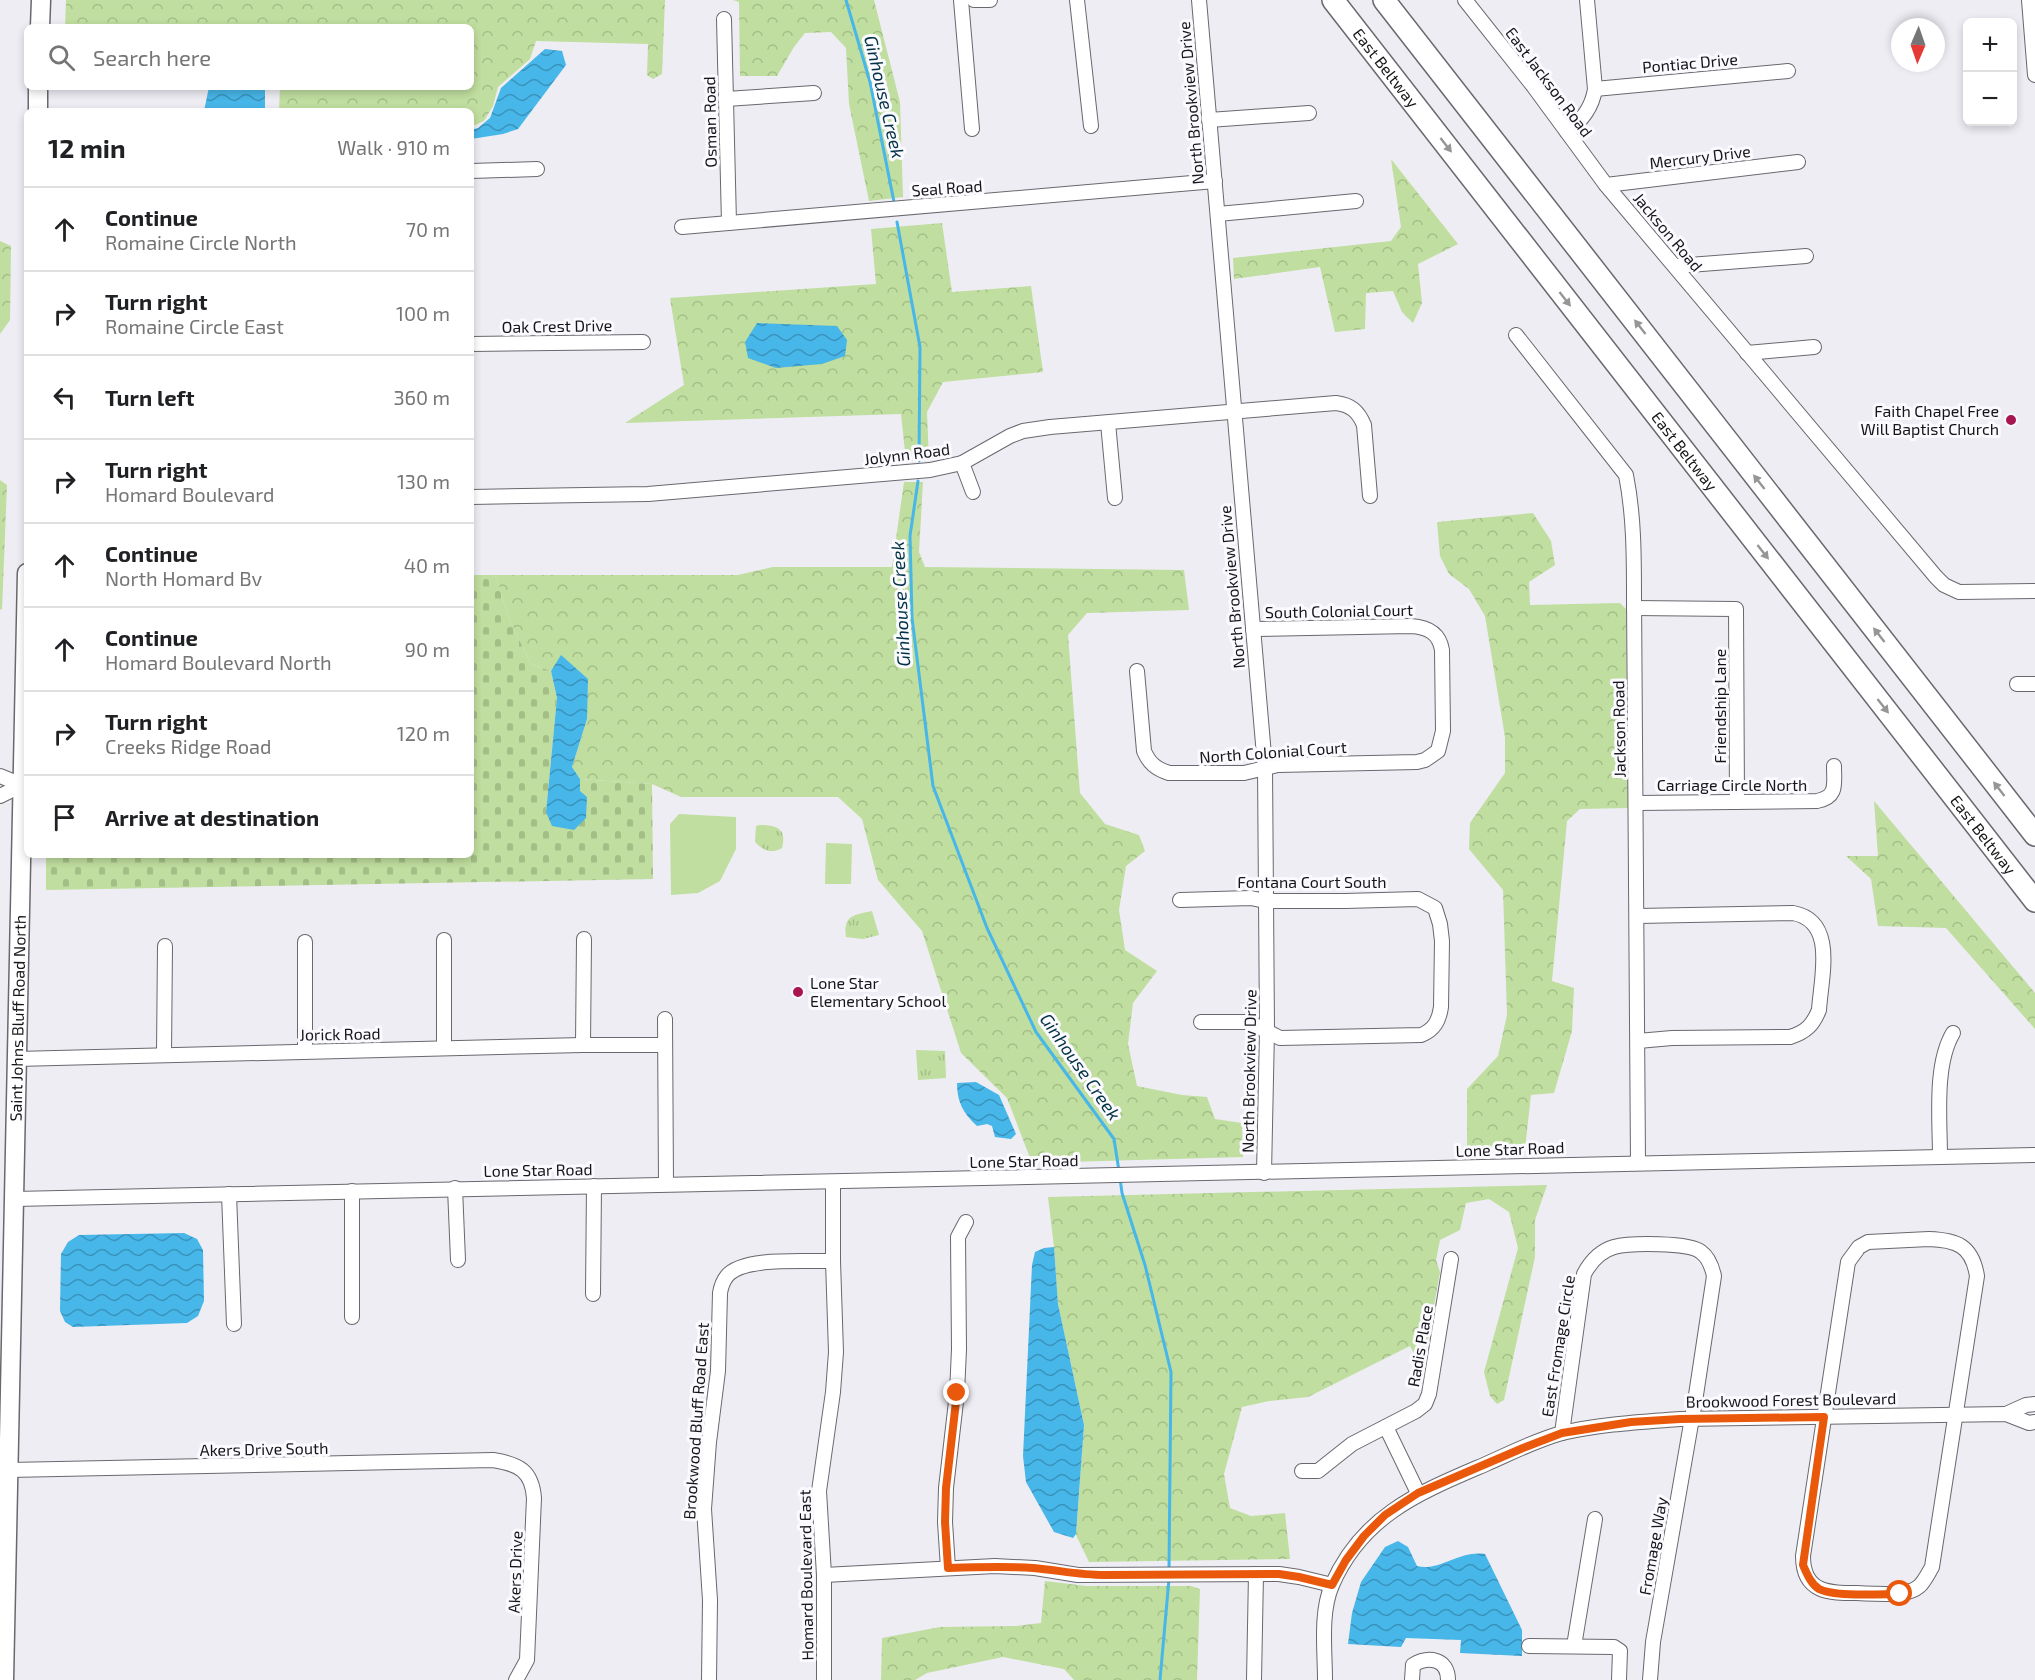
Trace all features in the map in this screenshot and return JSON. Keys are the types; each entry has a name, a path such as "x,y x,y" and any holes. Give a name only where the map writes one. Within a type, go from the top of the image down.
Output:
{"highway":[{"name":"East Beltway","path":"1333,0 2035,902"},
{"path":"1384,0 2035,836"}],"main road":[{"path":"40,0 40,24"},
{"path":"38,108 39,90"},
{"name":"Saint Johns Bluff Road North","path":"4,1680 3,1542 9,1470 24,700"}],"street":[{"path":"961,0 972,129"},
{"path":"974,0 990,0"},
{"path":"1077,0 1091,126"},
{"name":"North Brookview Drive","path":"1199,0 1265,766 1267,1030 1264,1173"},
{"name":"East Jackson Road","path":"1465,0 1606,184"},
{"path":"1567,132 1582,120 1593,102 1595,88 1587,0"},
{"path":"2029,0 2035,75"},
{"name":"Osman Road","path":"724,19 729,223"},
{"name":"Pontiac Drive","path":"1595,88 1788,71"},
{"path":"726,99 814,93"},
{"path":"1209,120 1309,113"},
{"name":"Mercury Drive","path":"1606,184 1798,162"},
{"path":"474,171 537,169"},
{"name":"Seal Road","path":"682,227 1215,182"},
{"name":"Jackson Road","path":"1606,184 1944,585 1959,592 2035,591"},
{"path":"1218,214 1356,201"},
{"path":"1676,266 1806,256"},
{"name":"Jackson Road","path":"1516,335 1626,475 1629,490 1633,544 1637,802 1638,1162"},
{"name":"Oak Crest Drive","path":"474,344 643,342"},
{"path":"1747,353 1814,347"},
{"name":"Jolynn Road","path":"474,497 648,494 930,470 962,463 997,442 1023,431 1336,402 1353,408 1364,424 1370,496"},
{"path":"1108,423 1115,498"},
{"path":"962,463 974,492"},
{"name":"Friendship Lane","path":"1634,608 1736,609 1737,802"},
{"name":"South Colonial Court","path":"1253,629 1426,627 1441,642 1443,731 1438,751 1425,760"},
{"name":"North Colonial Court","path":"1137,671 1144,751 1148,761 1159,770 1180,773 1244,773 1256,771 1265,766 1425,760"},
{"path":"2017,684 2035,684"},
{"name":"Carriage Circle North","path":"1637,802 1816,801 1827,799 1834,787 1834,766"},
{"path":"0,776 22,785"},
{"path":"0,796 22,785"},
{"name":"Fontana Court South","path":"1180,900 1418,899 1435,908 1442,941 1441,1007 1440,1016 1430,1032 1421,1035 1280,1038 1267,1030"},
{"path":"1638,916 1793,913 1802,915 1818,927 1822,936 1823,948 1820,1010 1816,1019 1803,1033 1790,1037 1672,1038 1638,1041"},
{"path":"584,939 584,1045"},
{"path":"444,940 444,1048"},
{"path":"304,1051 305,942"},
{"path":"164,1054 165,946"},
{"path":"665,1019 666,1184"},
{"path":"1201,1022 1249,1022 1267,1030"},
{"path":"1940,1158 1941,1063 1953,1033"},
{"name":"Jorick Road","path":"16,1059 164,1054 665,1045"},
{"name":"Lone Star Road","path":"14,1199 2035,1155"},
{"name":"Homard Boulevard East","path":"824,1680 824,1575 819,1491 833,1392 836,1352 833,1182"},
{"path":"593,1294 594,1186"},
{"path":"455,1188 458,1260"},
{"path":"352,1191 352,1317"},
{"path":"229,1194 234,1324"},
{"path":"948,1568 945,1522 946,1488 957,1393 958,1237 966,1222"},
{"path":"1929,1239 1949,1239 1958,1243 1972,1260 1977,1276 1932,1567 1919,1588 1900,1594 1829,1593 1817,1588 1809,1578 1803,1565 1824,1417 1848,1262 1859,1247 1868,1242 1929,1239"},
{"name":"Fromage Way","path":"1589,1264 1596,1256 1613,1247 1677,1245 1694,1247 1702,1252 1714,1276 1653,1642 1650,1680"},
{"name":"Radis Place","path":"1302,1471 1318,1471 1352,1444 1425,1404 1429,1394 1451,1259"},
{"name":"Brookwood Bluff Road East","path":"709,1680 710,1599 704,1509 718,1371 720,1293 728,1275 749,1264 833,1261"},
{"name":"East Fromage Circle","path":"1562,1433 1584,1274 1589,1264"},
{"name":"Brookwood Forest Boulevard","path":"2006,1414 2026,1404 2035,1404"},
{"name":"Brookwood Forest Boulevard","path":"1325,1680 1326,1615 1332,1585 1346,1560 1364,1536 1385,1515 1418,1493 1562,1433 1631,1422 1691,1419 2006,1414 2029,1423 2035,1422"},
{"path":"1386,1426 1418,1493"},
{"name":"Akers Drive South","path":"9,1470 493,1460 518,1467"},
{"name":"Akers Drive","path":"516,1680 527,1660 534,1498 529,1476 518,1467"},
{"path":"1574,1646 1595,1519"},
{"path":"824,1575 1005,1566 1078,1575 1256,1574 1299,1577 1332,1585"},
{"path":"1254,1680 1256,1574"},
{"path":"1529,1646 1614,1647 1620,1651 1619,1680"},
{"path":"1412,1680 1413,1665 1423,1659 1443,1664 1448,1673 1448,1680"}],"green space":[{"path":"66,0 665,0 662,74 653,79 647,75 648,44 536,41 530,59 498,87 493,106 484,121 474,126 474,108 279,108 280,90 474,90 474,24 65,24"},
{"path":"733,0 874,0 900,102 903,197 869,201 849,104 846,48 831,32 805,33 777,76 740,76 739,2"},
{"path":"1391,159 1458,244 1418,264 1422,303 1413,323 1402,312 1393,291 1366,293 1365,329 1335,332 1320,267 1234,279 1233,258 1391,241 1401,227"},
{"path":"942,223 952,292 1031,286 1043,372 943,382 927,412 929,460 906,461 901,414 625,423 684,385 670,298 876,284 871,229"},
{"path":"0,241 11,246 10,320 0,334"},
{"path":"0,480 7,485 2,610 0,609"},
{"path":"904,482 923,482 919,552 925,567 1184,570 1189,610 1087,613 1068,635 1080,793 1105,824 1139,835 1145,851 1126,866 1119,910 1125,950 1157,971 1133,1003 1128,1044 1137,1086 1182,1095 1207,1097 1215,1119 1242,1123 1243,1157 1032,1163 1007,1098 961,1053 922,931 878,880 862,819 838,797 681,797 652,784 580,779 572,767 587,719 562,656 551,671 531,664 510,621 495,575 738,575 773,567 892,567"},
{"path":"1533,513 1551,541 1555,565 1529,582 1530,605 1620,603 1626,609 1628,808 1580,809 1567,821 1552,981 1574,988 1572,1031 1554,1093 1531,1095 1525,1149 1467,1150 1467,1089 1498,1056 1507,1015 1503,890 1469,849 1470,823 1505,773 1505,737 1485,616 1469,589 1449,574 1440,556 1437,522"},
{"path":"474,575 495,575 510,621 531,664 551,671 557,698 546,812 580,791 580,779 652,784 653,879 46,890 46,858 474,858"},
{"path":"1874,801 2035,993 2035,1029 1946,928 1878,926 1871,879 1846,856 1878,856"},
{"path":"679,814 736,817 736,849 720,881 698,893 671,895 670,824"},
{"path":"756,826 779,829 783,836 782,848 768,851 755,842"},
{"path":"826,843 852,844 851,884 825,884"},
{"path":"872,911 879,935 863,939 846,937 846,924 851,917"},
{"path":"916,1050 945,1051 946,1078 918,1080"},
{"path":"1547,1185 1535,1220 1535,1257 1504,1400 1497,1404 1490,1396 1484,1372 1518,1248 1509,1212 1489,1199 1466,1203 1460,1230 1440,1240 1436,1260 1440,1272 1424,1362 1421,1366 1410,1346 1308,1397 1269,1401 1242,1407 1224,1474 1230,1508 1251,1516 1285,1513 1290,1559 1089,1562 1076,1535 1084,1425 1058,1304 1048,1197"},
{"path":"1045,1581 1086,1586 1191,1586 1200,1589 1197,1680 1074,1680 1064,1669 1003,1657 927,1673 915,1680 881,1680 882,1638 940,1627 1016,1626 1041,1623"}],"water":[{"path":"545,49 562,51 566,65 518,129 474,139 474,129 490,118 501,88"},
{"path":"208,90 265,90 265,108 205,108"},
{"path":"757,323 837,326 847,340 845,356 822,364 776,368 748,358 745,342"},
{"path":"561,655 588,679 587,719 572,767 580,779 580,791 587,797 586,818 574,830 552,826 546,812 557,698 551,671"},
{"path":"976,1082 999,1095 1016,1134 1011,1139 995,1137 992,1126 987,1124 977,1126 965,1112 958,1096 957,1083"},
{"path":"184,1233 197,1239 203,1250 204,1301 198,1316 187,1323 73,1327 65,1322 60,1311 61,1254 68,1242 79,1235"},
{"path":"1054,1247 1058,1304 1084,1425 1076,1534 1073,1538 1054,1532 1026,1482 1023,1456 1032,1265 1035,1252"},
{"path":"1398,1541 1408,1547 1417,1566 1433,1566 1466,1555 1485,1554 1522,1630 1522,1656 1460,1653 1461,1640 1406,1638 1401,1647 1348,1644 1352,1613 1361,1582 1385,1547"}],"waterway":[{"name":"Ginhouse Creek","path":"846,0 870,82 894,202"},
{"name":"Ginhouse Creek","path":"897,222 920,347 919,461"},
{"name":"Ginhouse Creek","path":"918,481 910,536 912,618 933,786 987,928 1036,1032 1114,1139 1119,1171"},
{"name":"Ginhouse Creek","path":"1120,1178 1122,1193 1145,1265 1171,1372 1169,1569"},
{"name":"Ginhouse Creek","path":"1160,1680 1169,1579"}],"place":[{"name":"Faith Chapel Free Will Baptist Church","path":"2011,420"},
{"name":"Lone Star Elementary School","path":"798,992"}],"route":[{"path":"957,1393 946,1488 945,1522 948,1568 994,1566 1035,1568 1078,1575 1279,1574 1332,1585 1346,1560 1364,1536 1385,1515 1418,1493 1562,1433 1631,1422 1680,1419 1824,1417 1803,1565 1817,1588 1829,1593 1900,1594"}]}
